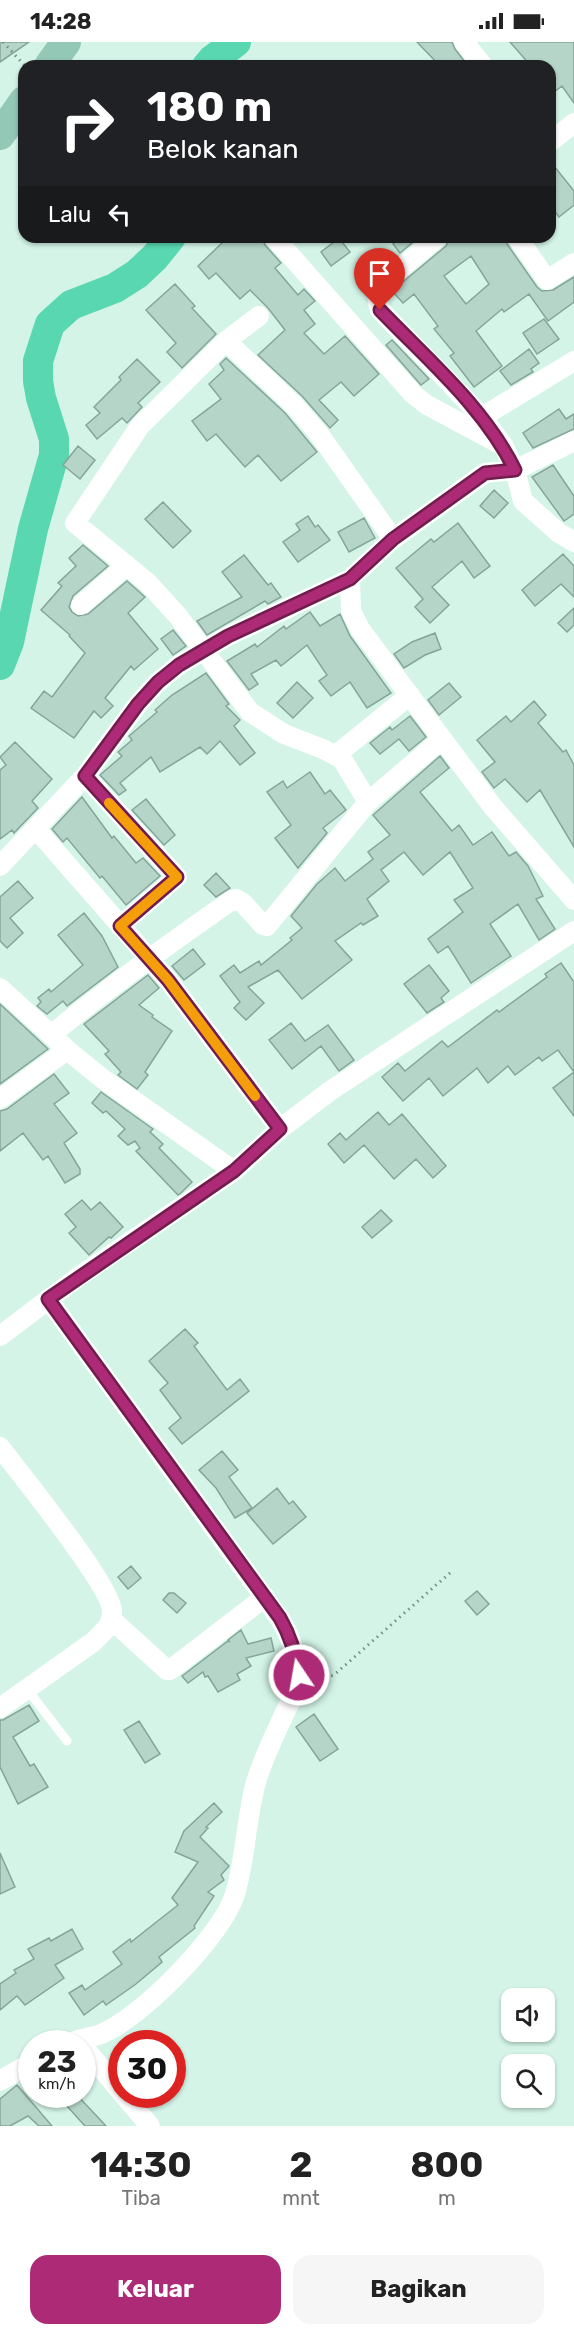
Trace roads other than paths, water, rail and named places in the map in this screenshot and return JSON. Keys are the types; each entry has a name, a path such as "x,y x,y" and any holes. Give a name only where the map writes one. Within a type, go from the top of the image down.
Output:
{"main road":[{"path":"0,135 18,110"}],"street":[{"path":"464,42 478,60"},
{"path":"556,137 574,123"},
{"path":"279,243 413,394 427,405 503,445"},
{"path":"431,243 383,283 378,291 377,301 380,310 482,417 503,445 515,470 523,501 559,533 574,542"},
{"path":"522,243 547,280 574,263"},
{"path":"259,315 226,341 140,426 75,523 148,583 204,649 250,712 284,734 336,755 346,765 368,802"},
{"path":"226,341 294,405 319,434 393,539"},
{"path":"482,417 574,361"},
{"path":"0,866 85,776 151,689 179,665 204,649 350,579 393,539 485,473 515,470 574,441"},
{"path":"81,605 127,565"},
{"path":"350,579 349,600 355,621 493,807 574,900"},
{"path":"336,755 410,695"},
{"path":"51,1035 148,959 232,900 236,899 243,903 267,927 368,802 442,739"},
{"path":"85,776 177,877 120,926"},
{"path":"36,829 168,980 280,1129"},
{"path":"0,1336 48,1299 234,1171 280,1129 330,1091 574,931"},
{"path":"0,988 67,1050 103,1079 234,1171"},
{"path":"0,1099 67,1050"},
{"path":"48,1299 265,1597 288,1632 295,1653 298,1685 257,1779 252,1796 244,1856 234,1894 219,1925 194,1956 154,1996 136,2011 96,2036"},
{"path":"0,1708 93,1642 106,1629 112,1610 102,1584 2,1453"},
{"path":"111,1619 167,1670 170,1670 265,1597"},
{"path":"96,2063 108,2077"},
{"path":"0,2079 18,2069"},
{"path":"135,2108 150,2126"}],"lane":[{"path":"27,1689 67,1741"}],"waterway":[{"path":"212,60 236,42"},
{"path":"0,665 9,642 33,529 54,455 54,439 38,381 38,361 50,324 71,305 115,288 137,274 166,243"}]}
